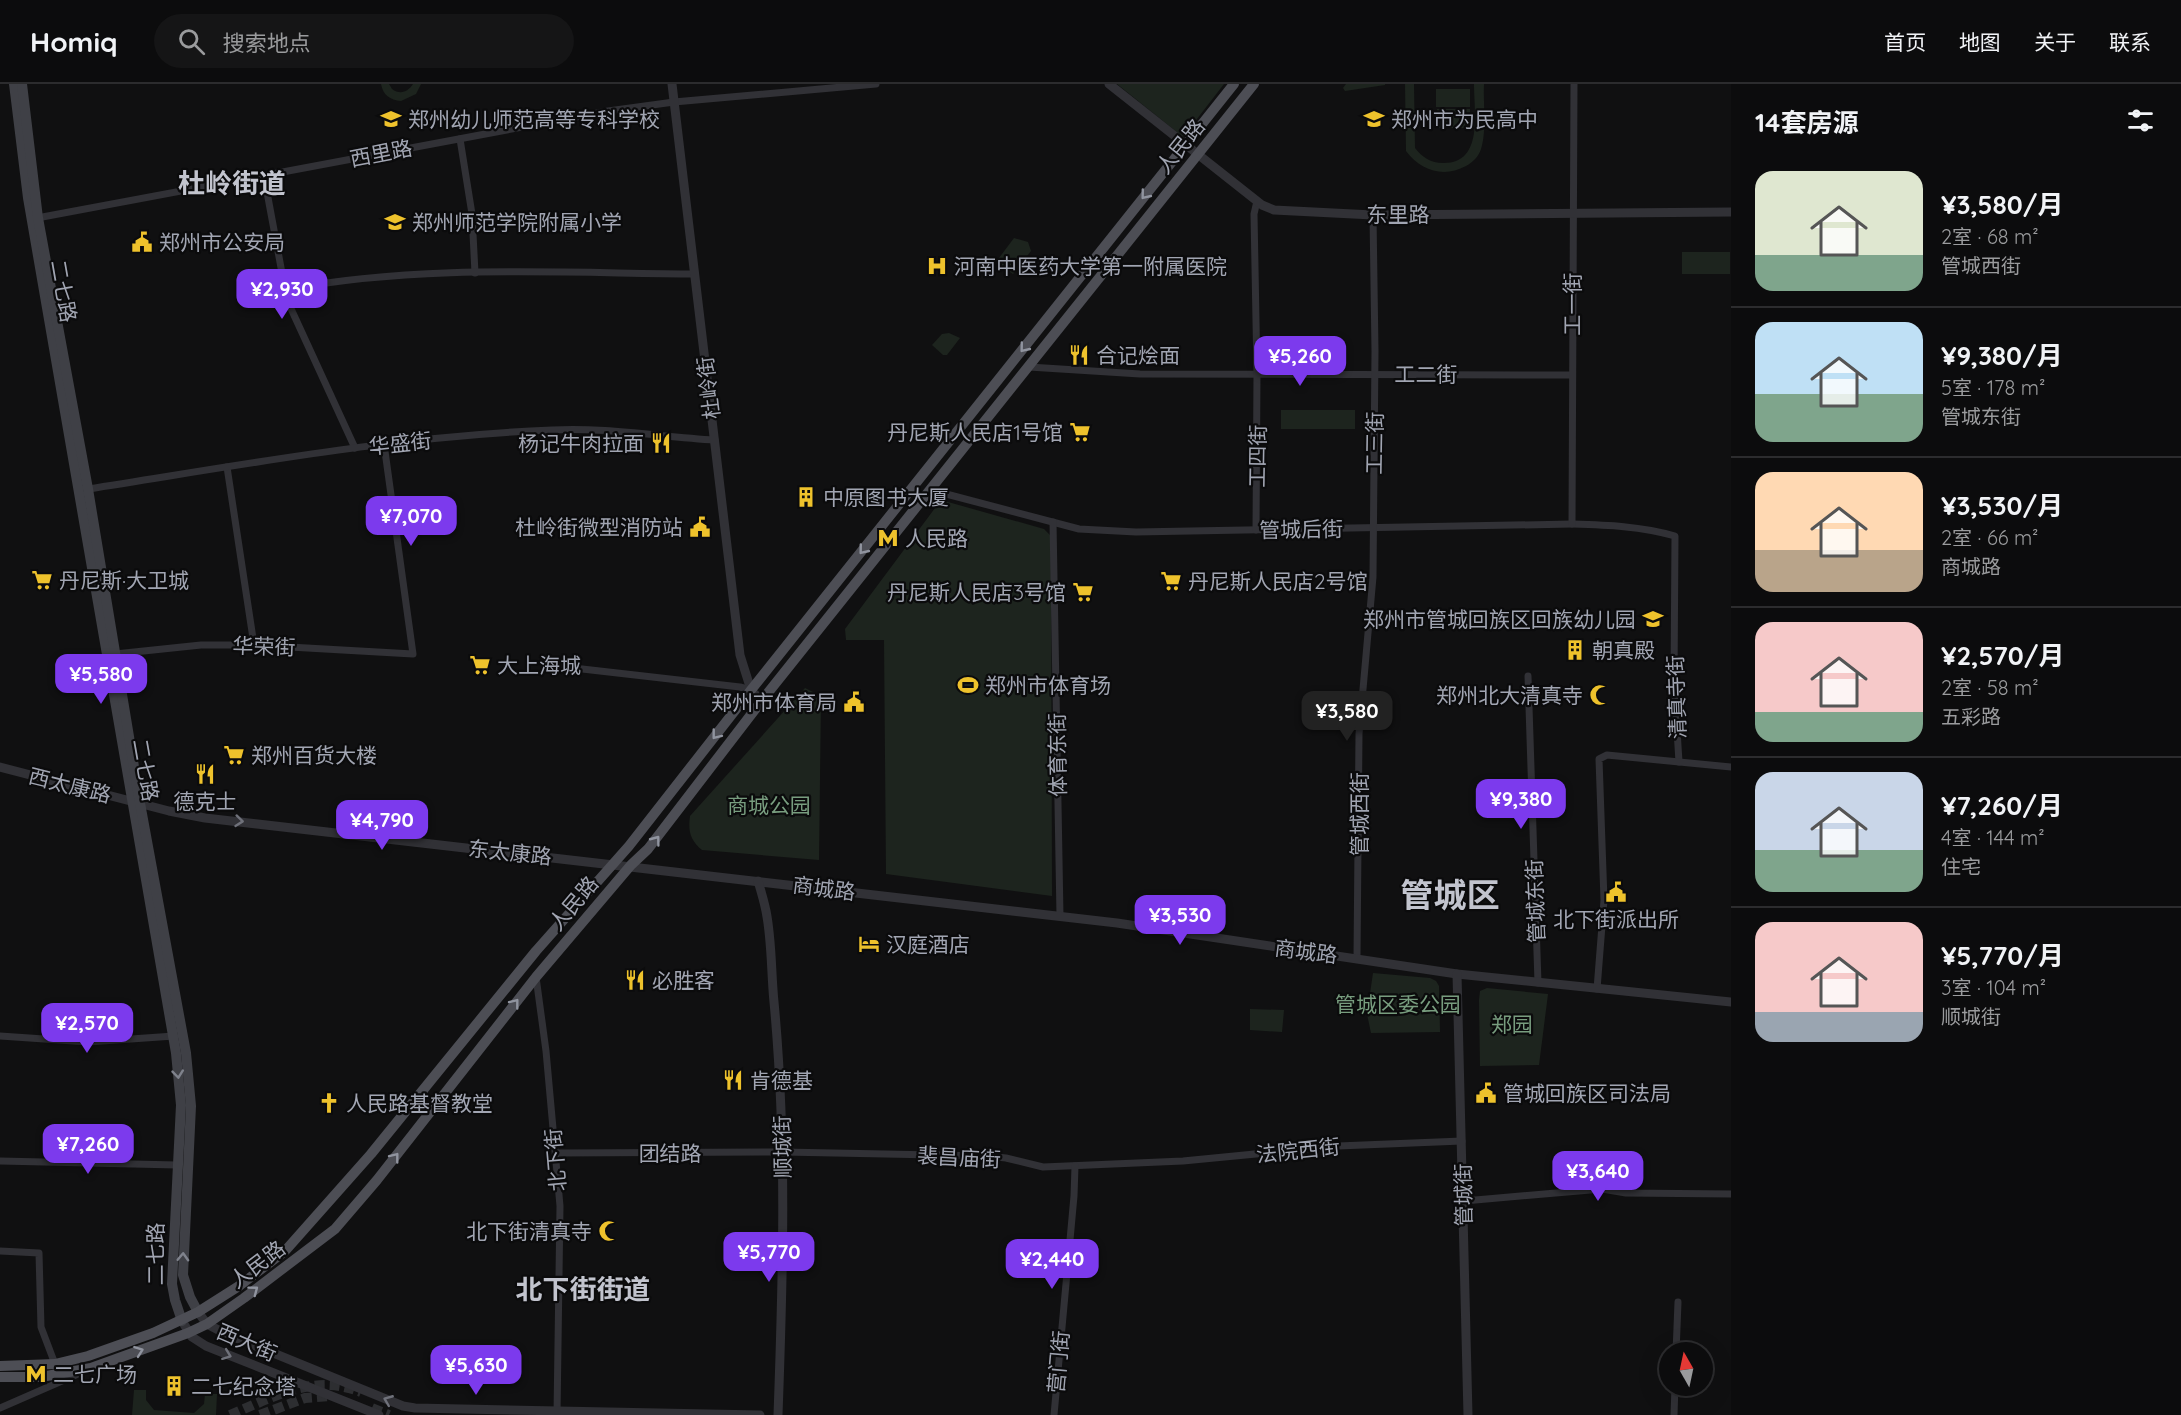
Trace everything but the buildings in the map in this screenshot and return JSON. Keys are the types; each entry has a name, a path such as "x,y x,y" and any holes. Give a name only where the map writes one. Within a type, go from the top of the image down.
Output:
{"main road":[{"name":"二七路","path":"14,84 80,491 136,802 174,1036 181,1105 172,1284 182,1321"},
{"name":"二七路","path":"22,84 35,219 88,489 136,802 184,1037 191,1106 183,1275 198,1312"},
{"name":"人民路","path":"0,1366 55,1364 88,1356 182,1321 239,1286 285,1251 371,1154 522,969 629,846 1234,84"},
{"name":"人民路","path":"0,1377 41,1377 91,1368 188,1333 207,1324 335,1229 370,1189 536,977 631,865 648,849 763,699 1254,84"}],"street":[{"name":"杜岭街","path":"672,84 740,655 751,690"},
{"name":"西里路","path":"35,219 608,111 674,102 876,84"},
{"name":"东里路","path":"1109,84 1257,201 1274,210 1373,214 1731,212"},
{"name":"工一街","path":"1572,524 1574,84"},
{"path":"460,139 472,214 475,273"},
{"path":"264,176 287,300 355,448"},
{"name":"工四街","path":"1256,530 1257,374 1254,214 1257,201"},
{"name":"工三街","path":"1373,214 1375,374 1373,528"},
{"path":"284,290 366,278 475,273 695,274"},
{"name":"工二街","path":"1029,367 1140,374 1572,375"},
{"name":"华盛街","path":"88,489 384,444 552,430 587,429 715,440"},
{"name":"华荣街","path":"115,654 201,645 254,645 413,654 384,444"},
{"path":"227,467 254,645"},
{"name":"管城后街","path":"931,490 1079,529 1136,532 1572,524 1622,526 1675,536"},
{"name":"体育东街","path":"1053,522 1060,916"},
{"name":"管城西街","path":"1357,957 1359,734 1373,577 1373,528"},
{"name":"清真寺街","path":"1597,989 1604,900 1599,759 1607,755 1679,762 1674,682 1675,536"},
{"path":"556,666 751,690 763,699"},
{"name":"管城东街","path":"1528,676 1538,983"},
{"path":"1679,762 1731,767"},
{"name":"西太康路","path":"0,767 136,802"},
{"name":"东太康路","path":"136,802 205,818 631,865"},
{"name":"商城路","path":"631,865 1060,916 1357,957 1457,974 1731,1002"},
{"name":"顺城街","path":"758,881 767,912 780,1065 783,1263 778,1415"},
{"name":"管城街","path":"1457,974 1468,1415"},
{"name":"北下街","path":"536,977 546,1051 560,1206 557,1413"},
{"path":"0,1036 88,1042 174,1036"},
{"name":"法院西街","path":"1134,1163 1220,1158 1338,1146 1462,1141"},
{"name":"团结路","path":"556,1153 783,1152"},
{"name":"裴昌庙街","path":"783,1152 987,1156 1043,1167 1134,1163"},
{"path":"0,1161 177,1165"},
{"name":"营门街","path":"1054,1415 1075,1166"},
{"path":"1464,1201 1602,1189 1626,1193 1731,1194"},
{"path":"0,1251 39,1253 41,1327 55,1364"},
{"path":"1676,1342 1678,1302"},
{"name":"西大街","path":"198,1312 207,1324 224,1334 402,1406 557,1413 760,1415"},
{"name":"西大街","path":"182,1321 188,1333 206,1346 379,1415"},
{"path":"0,1408 91,1368"},
{"path":"1674,1415 1675,1396"}],"green space":[{"path":"381,84 389,84 395,91 401,92 409,89 413,84 421,84 416,94 401,101 388,96"},
{"path":"1117,84 1224,84 1183,137"},
{"path":"1346,84 1385,85 1345,91 1343,88"},
{"path":"1405,84 1414,84 1415,148 1427,159 1443,163 1456,161 1465,155 1471,146 1475,122 1474,84 1484,84 1483,142 1480,152 1473,161 1458,170 1441,172 1426,168 1412,158 1406,151"},
{"path":"1436,89 1470,89 1470,107 1436,107"},
{"path":"1437,109 1470,109 1470,128 1437,128"},
{"path":"1014,238 1028,242 1031,251 1013,274 996,262"},
{"path":"1682,252 1730,252 1730,274 1682,274"},
{"path":"949,333 960,338 947,355 943,355 932,345 942,334"},
{"path":"1281,410 1355,410 1355,429 1281,429"},
{"name":"郑州市体育场","path":"941,500 1044,529 1051,536 1052,896 886,874 884,640 846,640 845,629"},
{"name":"商城公园","path":"805,688 821,696 819,860 702,850 691,835 690,816"},
{"name":"管城区委公园","path":"1373,973 1430,978 1436,981 1439,986 1440,1032 1371,1033 1367,1014"},
{"name":"郑园","path":"1487,988 1548,994 1539,1065 1480,1066 1479,1000 1480,991"},
{"path":"1250,1009 1284,1010 1282,1032 1250,1030"},
{"path":"134,1390 146,1390 146,1400 154,1410 194,1413 204,1404 205,1394 217,1394 216,1415 132,1415"}],"tunnel":[{"path":"230,1415 278,1395 310,1386 327,1385 361,1392"},
{"path":"260,1415 305,1398 331,1396"},
{"path":"372,1408 389,1415"}],"place":[{"name":"郑州幼儿师范高等专科学校","path":"391,119"},
{"name":"郑州市为民高中","path":"1374,119"},
{"name":"郑州师范学院附属小学","path":"395,222"},
{"name":"郑州市公安局","path":"142,242"},
{"name":"河南中医药大学第一附属医院","path":"937,266"},
{"name":"合记烩面","path":"1079,355"},
{"name":"丹尼斯人民店1号馆","path":"1080,432"},
{"name":"杨记牛肉拉面","path":"661,443"},
{"name":"中原图书大厦","path":"806,497"},
{"name":"杜岭街微型消防站","path":"700,527"},
{"name":"人民路","path":"888,538"},
{"name":"丹尼斯·大卫城","path":"42,580"},
{"name":"丹尼斯人民店2号馆","path":"1171,581"},
{"name":"丹尼斯人民店3号馆","path":"1083,592"},
{"name":"郑州市管城回族区回族幼儿园","path":"1653,619"},
{"name":"朝真殿","path":"1575,650"},
{"name":"大上海城","path":"480,665"},
{"name":"郑州市体育场","path":"968,685"},
{"name":"郑州北大清真寺","path":"1600,695"},
{"name":"郑州市体育局","path":"854,702"},
{"name":"郑州百货大楼","path":"234,755"},
{"name":"德克士","path":"205,774"},
{"name":"北下街派出所","path":"1616,892"},
{"name":"汉庭酒店","path":"869,944"},
{"name":"必胜客","path":"635,980"},
{"name":"肯德基","path":"733,1080"},
{"name":"管城回族区司法局","path":"1486,1093"},
{"name":"人民路基督教堂","path":"329,1103"},
{"name":"北下街清真寺","path":"609,1231"},
{"name":"二七广场","path":"36,1374"},
{"name":"二七纪念塔","path":"174,1386"}],"district":[{"name":"杜岭街道","path":"232,183"},
{"name":"管城区","path":"1450,894"},
{"name":"北下街街道","path":"583,1289"}]}
